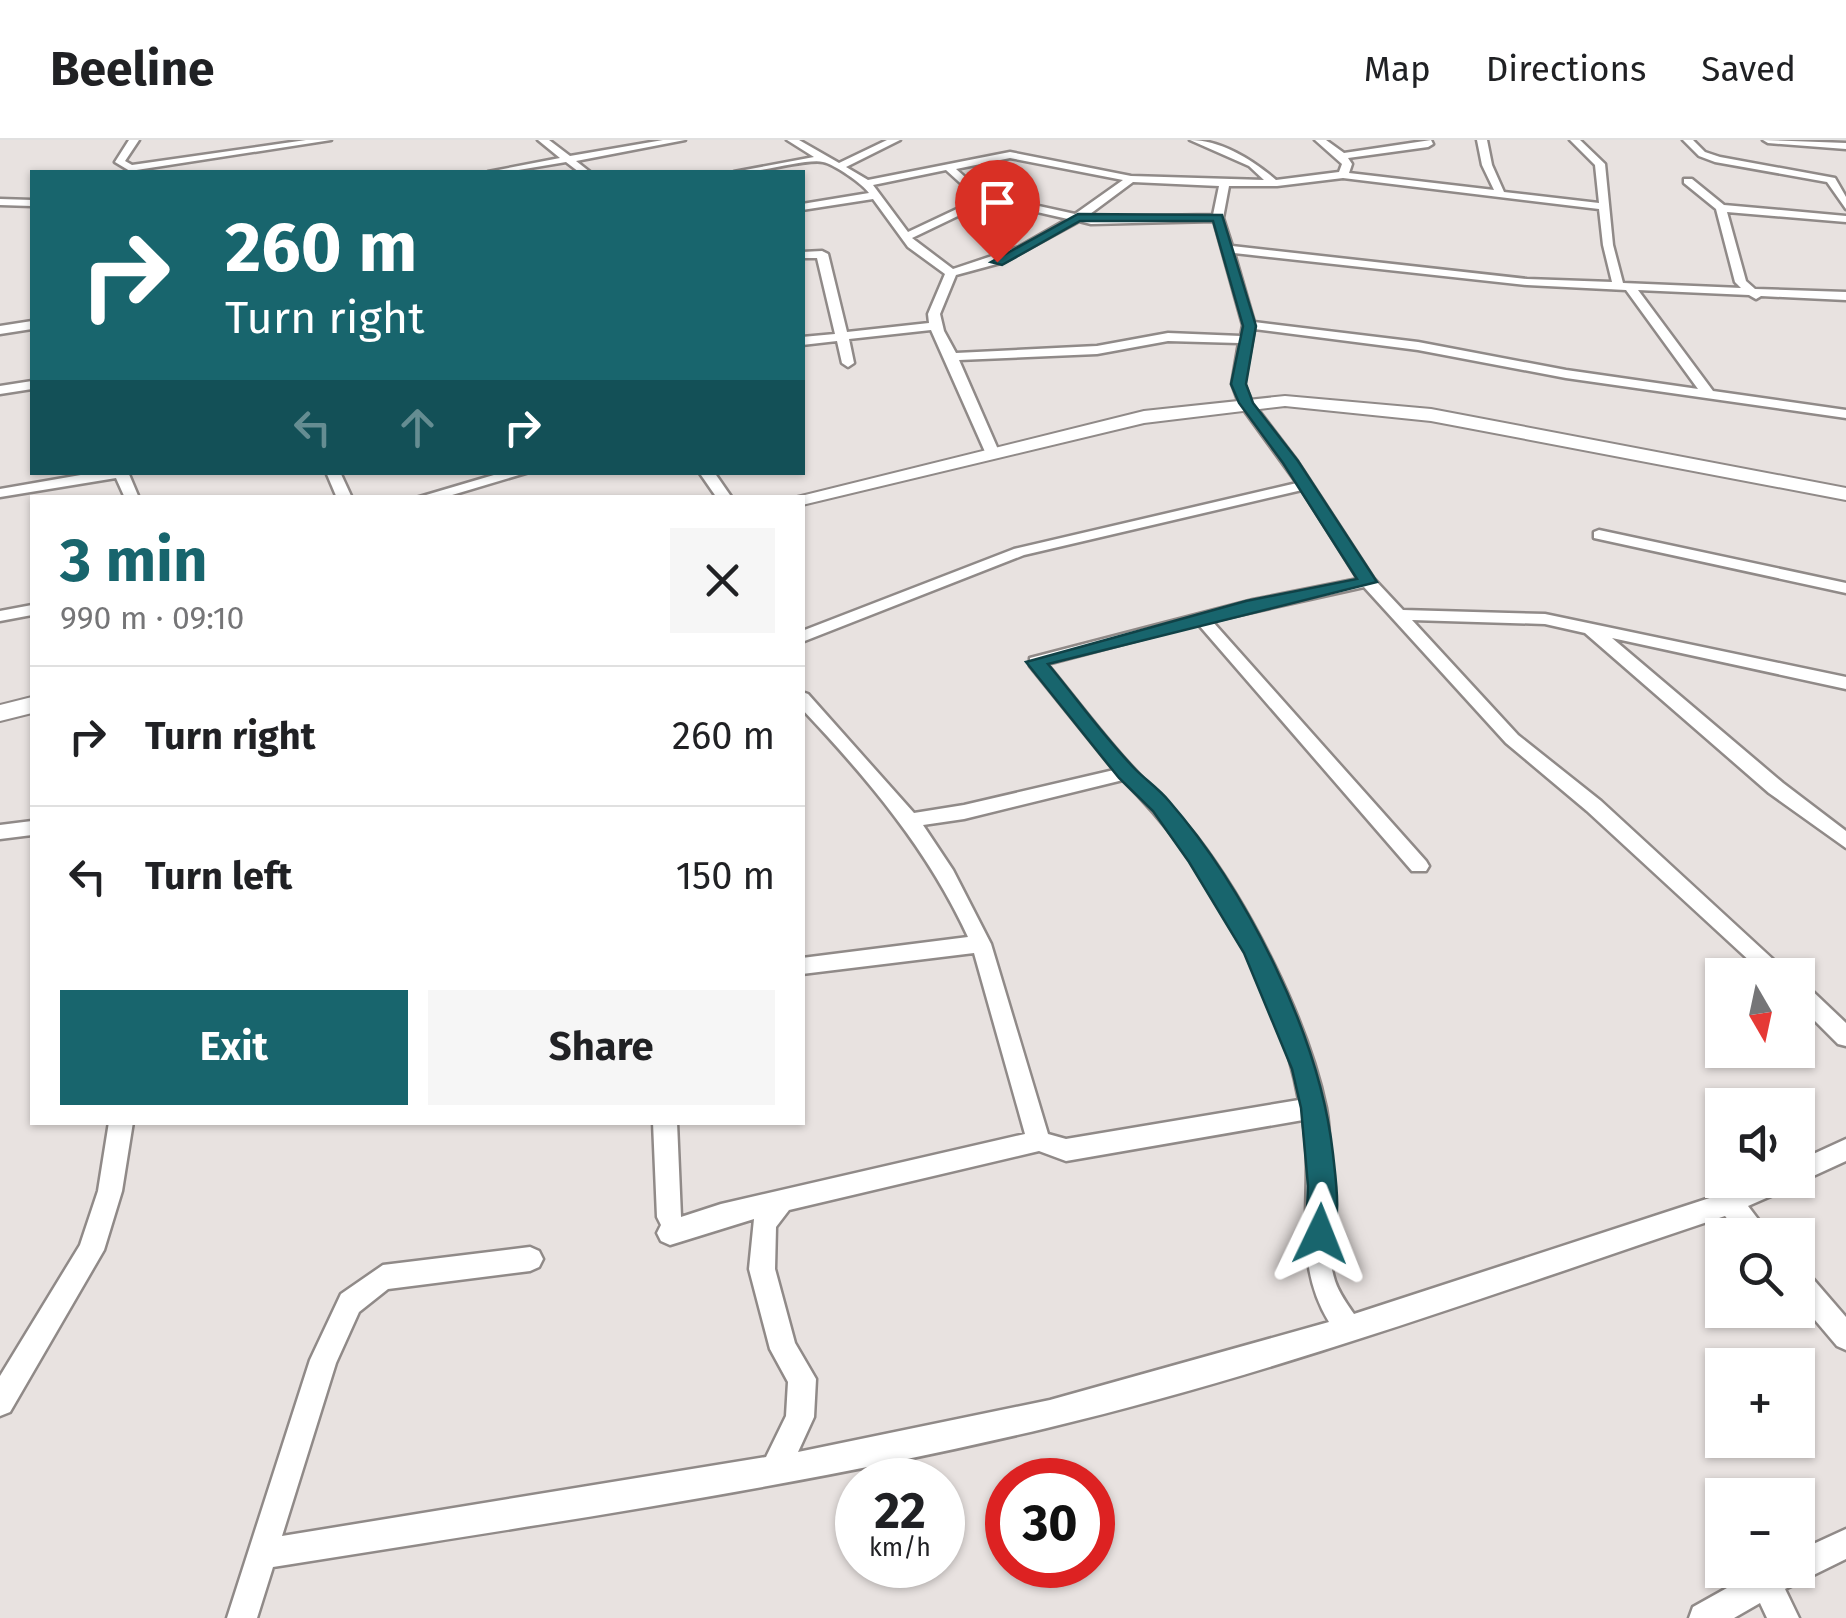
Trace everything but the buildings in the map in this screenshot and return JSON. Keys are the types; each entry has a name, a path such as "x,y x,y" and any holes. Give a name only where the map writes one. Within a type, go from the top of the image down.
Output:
{"street":[{"path":"134,140 120,162 130,168 326,140"},
{"path":"542,140 582,170"},
{"path":"506,170 680,140"},
{"path":"841,166 895,140"},
{"path":"1194,140 1252,164 1272,182"},
{"path":"1320,140 1342,156 1347,164 1343,175"},
{"path":"1342,156 1428,144 1426,140"},
{"path":"1482,140 1487,165 1500,193"},
{"path":"1576,140 1600,164 1605,207 1625,288 1706,392"},
{"path":"1688,140 1702,154 1718,160 1831,180 1846,206"},
{"path":"1774,140 1801,176"},
{"path":"1774,140 1846,146"},
{"path":"800,141 867,183 904,236 950,273"},
{"path":"867,183 1015,155 1131,179 1226,183 1343,175 1605,207"},
{"path":"751,170 823,158"},
{"path":"947,166 986,196 1078,217 1218,218"},
{"path":"950,273 997,262 1078,217 1131,179"},
{"path":"1688,181 1721,208 1846,219"},
{"path":"1226,183 1218,218 1248,332 1238,384 1246,403 1368,582 1512,738 1594,806 1760,958"},
{"path":"805,207 878,196"},
{"path":"904,236 986,196"},
{"path":"0,202 30,203"},
{"path":"1721,208 1742,282 1756,294"},
{"path":"1225,250 1414,273 1625,288 1846,296"},
{"path":"805,255 822,254 848,363"},
{"path":"950,273 946,294 932,317 933,326 994,454"},
{"path":"0,330 30,325"},
{"path":"805,341 933,326"},
{"path":"950,357 1097,350 1155,338 1248,332 1418,346 1544,370 1846,414"},
{"path":"0,390 30,385"},
{"path":"805,498 1144,418 1246,403 1329,403 1415,413 1846,494"},
{"path":"0,493 109,475"},
{"path":"434,495 511,475"},
{"path":"805,636 1019,552 1305,485"},
{"path":"1598,536 1846,588"},
{"path":"1347,1328 1323,1285 1322,1186 1314,1108 1305,1069 1255,951 1197,856 1160,805 1126,773 1036,662 1202,618 1368,582"},
{"path":"0,616 30,610"},
{"path":"1397,615 1545,619 1846,682"},
{"path":"1202,618 1419,866"},
{"path":"1588,627 1776,788 1846,841"},
{"path":"805,701 912,820 981,944 1039,1141"},
{"path":"0,712 30,705"},
{"path":"805,729 824,721"},
{"path":"912,820 964,812 1126,773"},
{"path":"0,832 30,828"},
{"path":"805,966 981,944"},
{"path":"1815,1007 1846,1037"},
{"path":"665,1125 670,1225 1039,1141 1066,1150 1314,1108"},
{"path":"0,1402 92,1250 110,1190 120,1125"},
{"path":"1815,1164 1846,1150"},
{"path":"262,1554 952,1436 1142,1390 1347,1328 1741,1198"},
{"path":"776,1468 800,1416 802,1379 783,1349 762,1269 764,1224 782,1201"},
{"path":"1730,1203 1743,1218"},
{"path":"242,1618 323,1360 350,1303 383,1277 530,1259"},
{"path":"1815,1301 1846,1337"},
{"path":"1815,1558 1846,1544"},
{"path":"1704,1618 1755,1588"},
{"path":"1778,1588 1784,1618"}],"route":[{"path":"997,262 1078,217 1218,218 1250,326 1238,384 1246,403 1290,461 1368,582 1252,605 1036,662 1126,773 1160,805 1197,856 1255,951 1305,1069 1314,1108 1322,1186 1320,1234"}]}
